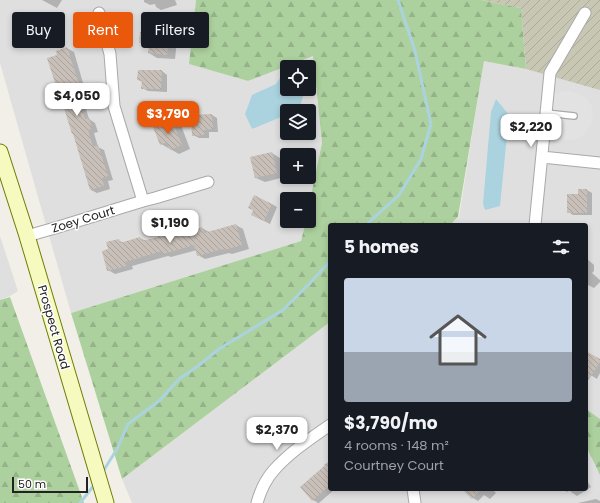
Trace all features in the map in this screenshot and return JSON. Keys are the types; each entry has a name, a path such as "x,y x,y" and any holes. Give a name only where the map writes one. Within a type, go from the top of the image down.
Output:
{"main road":[{"name":"Prospect Road","path":"0,152 28,236 106,503"}],"street":[{"path":"534,223 550,73 585,14"},
{"path":"108,48 114,106 143,200"},
{"path":"542,157 600,163"},
{"name":"Zoey Court","path":"28,236 143,200 156,198 208,182"},
{"path":"257,503 261,491 273,470 296,449 328,426"},
{"path":"413,491 415,503"}],"lane":[{"path":"546,112 574,116"}],"shaded area":[{"path":"0,0 196,0 195,12 141,12 141,48 192,48 190,64 248,81 280,69 280,96 316,96 316,85 322,143 316,172 316,148 280,148 280,184 313,184 312,192 280,192 280,228 304,228 301,241 71,313 0,63"},
{"path":"481,0 600,0 600,503 132,503 122,479 328,324 328,491 588,491 588,223 452,223 459,217 484,60 526,69 521,8"},
{"path":"481,0 600,0 600,90 526,69 521,8"},
{"path":"313,56 313,60 303,60"},
{"path":"572,91 586,98 593,111 592,123 585,134 575,140 564,140 551,131 554,94"},
{"path":"0,236 18,291 0,300"}],"green space":[{"path":"196,0 481,0 521,8 526,69 484,61 458,217 452,223 328,223 328,324 122,479 71,313 301,241 304,228 316,228 316,192 312,192 313,184 316,184 316,172 322,143 316,85 316,60 313,60 313,56 303,60 280,60 280,69 248,81 189,64 191,48 209,48 209,12 195,12"},
{"path":"10,297 84,503 0,503 0,300"},
{"path":"588,410 600,419 600,475 588,450"}],"water":[{"path":"280,78 280,96 303,96 301,104 280,104 280,117 252,129 245,114 252,95 276,84"},
{"path":"496,99 509,115 500,206 485,210 483,204 491,112"}],"building":[{"path":"140,32 141,32 141,43 139,43"},
{"path":"67,47 81,90 76,91 82,111 85,119 89,118 92,128 88,130 93,147 98,145 108,176 102,178 104,186 90,190 47,58 57,55 56,51"},
{"path":"149,48 168,48 167,55 148,53"},
{"path":"138,70 162,70 161,89 141,89 142,80 137,80"},
{"path":"212,114 213,129 204,130 204,135 192,136 191,115"},
{"path":"172,120 182,145 170,150 167,142 160,145 153,127"},
{"path":"272,152 277,173 255,178 250,157"},
{"path":"578,189 587,189 587,213 567,213 567,194 578,194"},
{"path":"254,195 272,204 264,221 251,215 253,210 248,208"},
{"path":"168,224 169,231 177,229 178,234 202,227 204,233 236,224 242,245 197,256 194,245 163,254 162,251 125,262 126,266 107,271 102,251 108,249 106,242 119,239 120,243 140,237 142,241 158,237 156,228"},
{"path":"588,352 600,359 600,362 588,381"},
{"path":"328,463 328,487 312,501 300,487"},
{"path":"464,491 479,491 472,499"}],"waterway":[{"path":"368,223 399,195 421,159 431,124 415,51 398,0"},
{"path":"102,473 117,449 128,424 159,401 179,379 219,349 283,310 328,263"},
{"path":"80,503 95,484"}]}
